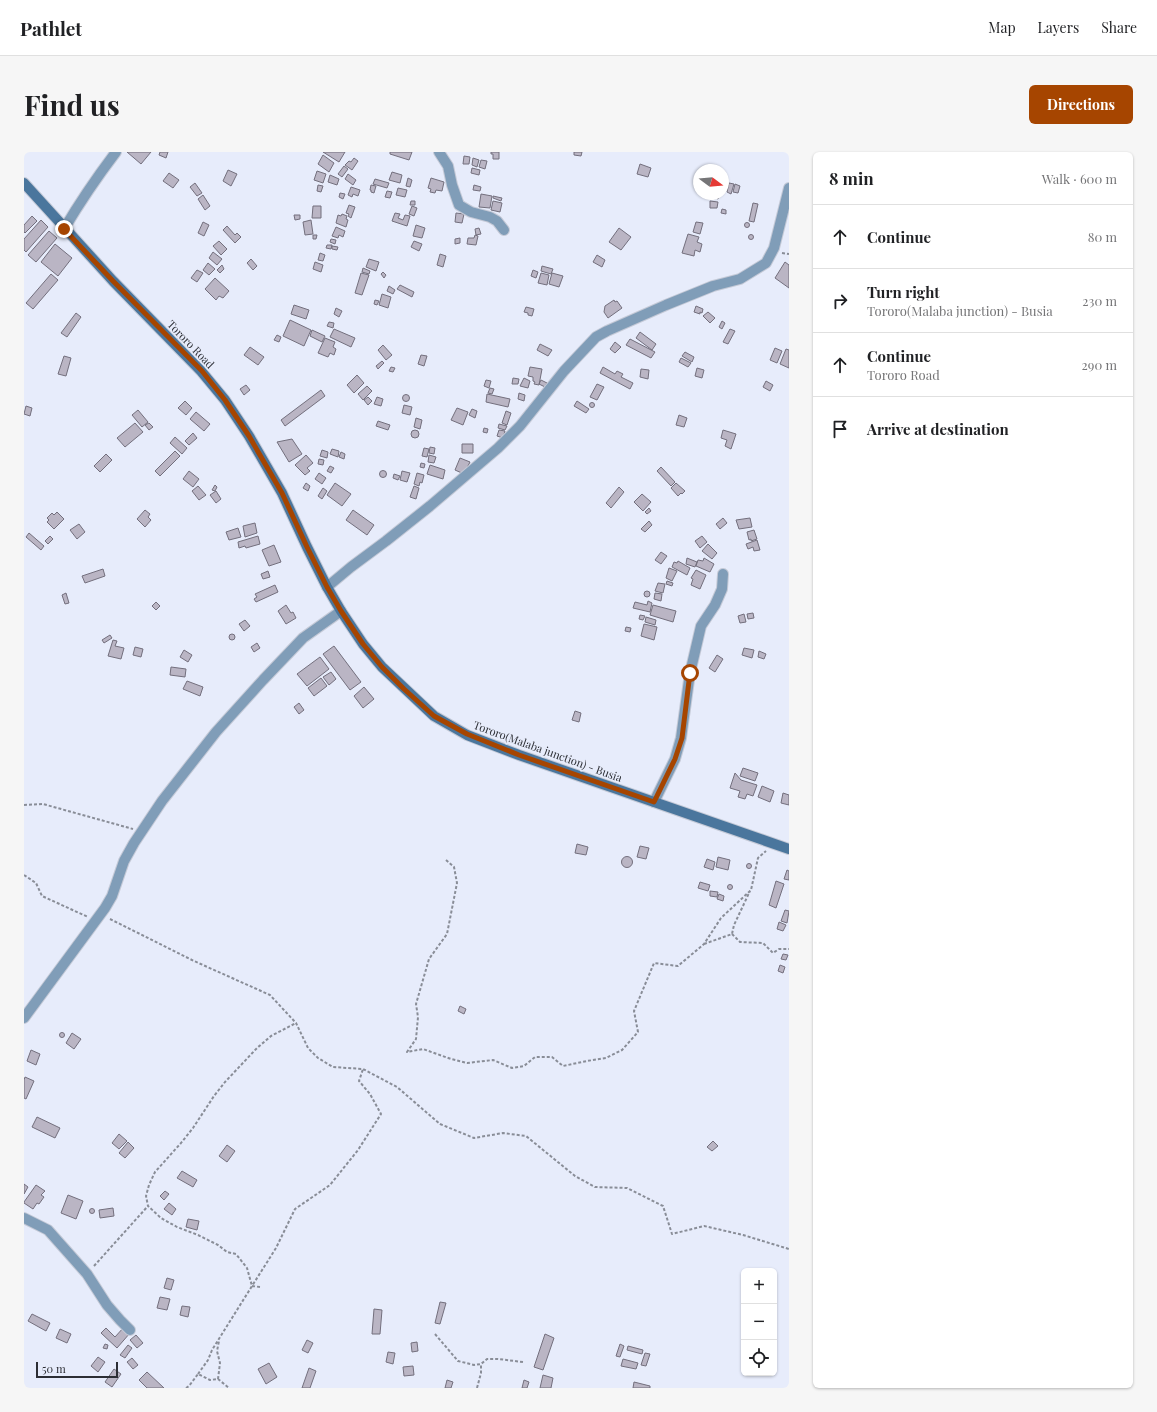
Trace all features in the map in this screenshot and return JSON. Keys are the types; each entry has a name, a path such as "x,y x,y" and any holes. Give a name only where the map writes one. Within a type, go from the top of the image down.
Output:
{"main road":[{"name":"Tororo Road","path":"24,183 64,229 113,281 202,371 225,400 249,436 282,493 307,547 341,611"},
{"name":"Tororo(Malaba junction) - Busia","path":"341,611 363,644 382,667 434,716 474,737 519,755 789,849"}],"street":[{"path":"64,229 89,188 116,152"},
{"path":"439,152 448,166 452,185 459,205 471,212 490,217 497,221 504,230"},
{"path":"327,587 441,497 498,448 520,426 564,371 596,337 666,305 713,286 740,279 766,263 774,248 789,188"},
{"path":"654,802 675,759 682,738 690,673 701,626 716,605 722,589 723,574"},
{"path":"24,1018 98,918 112,896 124,861 162,801 216,732 263,680 303,638 341,611"},
{"path":"24,1218 48,1230 86,1274 107,1305 130,1330"}],"path":[{"path":"24,806 43,804 142,831"},
{"path":"732,934 734,925 751,890 758,858 774,844"},
{"path":"446,860 454,868 457,883 447,934 429,959 416,1004 418,1017 416,1039 407,1052 423,1049 451,1060 467,1064 493,1060 512,1068 524,1066 535,1057 552,1057 563,1066 606,1058 622,1050 638,1032 634,1011 654,962 678,966 704,944 721,918 751,890"},
{"path":"24,875 36,883 42,896 98,918 270,995 296,1023 308,1048 318,1058 333,1067 363,1069 397,1087 440,1124 474,1138 503,1133 526,1136 575,1176 595,1187 627,1188 663,1206 672,1234 704,1226 743,1235 789,1249"},
{"path":"704,944 732,934"},
{"path":"732,934 740,942 763,943 773,953 779,949 789,949"},
{"path":"252,1286 247,1268 236,1254 227,1252 211,1242 161,1218 148,1206 146,1196 155,1172 189,1133 214,1096 257,1048 271,1036 296,1023"},
{"path":"186,1388 208,1360 276,1248 295,1209 330,1185 358,1150 381,1114 370,1094 358,1081 363,1069"},
{"path":"86,1274 148,1206"},
{"path":"252,1286 260,1287"},
{"path":"435,1334 458,1361 474,1365 480,1364 487,1359 498,1358 523,1362"},
{"path":"218,1380 220,1363 218,1351 219,1340"},
{"path":"477,1388 481,1373 480,1364"},
{"path":"198,1374 210,1380 218,1380 229,1388"}],"building":[{"path":"127,152 151,152 141,164"},
{"path":"160,152 168,152 166,158 159,155"},
{"path":"323,152 345,152 339,162"},
{"path":"390,152 412,152 409,160 390,154"},
{"path":"491,152 499,152 499,159 493,159 493,154 491,154"},
{"path":"574,152 582,152 581,156 574,155"},
{"path":"323,155 334,163 329,172 318,164"},
{"path":"464,156 470,157 469,164 463,164"},
{"path":"354,158 358,161 352,170 345,165 349,161 351,162"},
{"path":"473,158 479,160 477,167 472,165"},
{"path":"481,160 487,161 485,169 479,167"},
{"path":"640,164 651,168 648,177 637,174"},
{"path":"344,166 348,169 342,177 338,174"},
{"path":"472,168 480,170 479,175 471,173"},
{"path":"228,170 237,174 231,186 223,181"},
{"path":"317,171 326,174 323,183 314,180"},
{"path":"392,172 402,175 400,183 389,180"},
{"path":"169,173 179,180 173,188 163,181"},
{"path":"348,174 356,180 353,185 345,179"},
{"path":"330,175 339,179 337,185 328,182"},
{"path":"408,178 412,180 410,187 406,186"},
{"path":"431,178 444,182 442,191 436,190 435,193 430,192 431,189 428,188"},
{"path":"375,179 389,183 387,188 373,184"},
{"path":"195,183 202,193 197,196 190,187"},
{"path":"729,183 734,184 731,194 729,193"},
{"path":"735,184 740,186 738,193 733,192"},
{"path":"318,185 323,186 321,192 317,191"},
{"path":"371,185 376,186 374,193 370,190"},
{"path":"474,185 481,187 480,191 473,190"},
{"path":"351,187 360,190 358,196 353,194 352,197 348,195"},
{"path":"398,188 407,190 405,197 396,195"},
{"path":"387,191 392,192 390,198 385,197"},
{"path":"340,193 345,194 343,199 339,197"},
{"path":"481,194 492,196 490,208 479,207"},
{"path":"203,195 210,206 205,210 198,199"},
{"path":"493,196 502,198 501,201 493,198"},
{"path":"411,201 415,201 415,205 410,205"},
{"path":"493,201 502,203 500,212 491,210"},
{"path":"710,201 718,202 717,208 710,208"},
{"path":"753,203 758,204 754,222 749,221"},
{"path":"349,205 355,207 351,218 348,216 349,214 346,213"},
{"path":"313,206 321,206 321,218 312,218"},
{"path":"412,206 417,208 414,216 409,214"},
{"path":"722,209 726,210 726,214 721,213"},
{"path":"395,213 400,214 398,218 403,220 405,215 410,216 407,226 392,221"},
{"path":"456,213 464,214 462,223 455,222"},
{"path":"342,214 347,216 346,219 348,220 346,227 336,223 338,215 341,216"},
{"path":"294,215 300,215 300,219 295,220"},
{"path":"32,216 37,221 25,233 24,225"},
{"path":"41,220 48,227 26,252 24,250 24,239"},
{"path":"311,220 313,234 305,235 303,222"},
{"path":"203,222 209,225 204,236 198,233"},
{"path":"696,222 703,223 700,234 693,232"},
{"path":"747,222 750,225 747,228 744,225"},
{"path":"416,225 425,228 422,238 413,236"},
{"path":"227,226 235,235 237,233 241,237 235,243 223,230"},
{"path":"336,227 345,231 343,237 339,235 338,238 332,236"},
{"path":"479,228 481,234 476,235 475,229"},
{"path":"619,228 631,237 621,250 609,242"},
{"path":"49,231 57,238 36,262 28,255"},
{"path":"688,234 699,237 697,242 702,244 700,252 695,250 694,256 682,253"},
{"path":"313,235 317,235 316,239 313,239"},
{"path":"475,235 478,236 476,245 467,244 468,238 474,238"},
{"path":"749,235 753,235 753,239 749,239"},
{"path":"460,238 460,243 455,244 455,239"},
{"path":"331,239 336,240 335,244 330,242"},
{"path":"219,241 227,249 221,255 213,246"},
{"path":"414,241 422,244 419,251 411,247"},
{"path":"55,244 72,258 58,276 41,262"},
{"path":"327,245 332,245 331,249 326,248"},
{"path":"332,246 338,247 337,250 332,249"},
{"path":"213,252 222,259 217,265 209,258"},
{"path":"320,253 325,255 323,261 318,260"},
{"path":"440,254 446,256 443,267 437,265"},
{"path":"597,255 605,260 602,267 593,262"},
{"path":"251,259 257,266 253,270 247,263"},
{"path":"369,259 379,262 376,271 366,267"},
{"path":"315,262 323,265 321,272 313,269"},
{"path":"785,262 789,265 789,288 775,278"},
{"path":"208,263 215,269 209,275 203,270"},
{"path":"222,265 224,269 220,273 217,270"},
{"path":"542,266 553,269 551,274 541,271"},
{"path":"363,268 370,271 369,274 362,272"},
{"path":"197,270 203,273 197,282 191,278"},
{"path":"533,270 538,272 536,278 531,276"},
{"path":"383,272 386,275 384,278 381,274"},
{"path":"361,273 369,275 362,295 355,293"},
{"path":"541,273 549,275 547,285 538,283"},
{"path":"552,273 563,276 559,287 549,284"},
{"path":"51,274 58,280 33,309 26,303"},
{"path":"215,278 229,291 223,298 219,296 216,300 205,289"},
{"path":"400,285 414,292 412,297 397,289"},
{"path":"389,286 395,290 393,294 387,291"},
{"path":"382,294 391,297 388,308 379,305"},
{"path":"375,300 379,301 377,305 374,304"},
{"path":"614,300 615,302 617,301 622,308 608,318 604,312 605,306"},
{"path":"294,305 309,310 306,319 291,314"},
{"path":"696,306 703,309 702,313 700,312 700,314 694,312"},
{"path":"526,307 534,309 532,316 524,312"},
{"path":"336,308 342,311 339,317 334,314"},
{"path":"708,312 715,318 710,323 703,316"},
{"path":"76,313 81,317 67,337 61,333"},
{"path":"290,320 311,330 304,346 283,336"},
{"path":"722,321 725,323 722,329 719,327"},
{"path":"329,322 334,323 333,328 327,326"},
{"path":"334,329 355,338 351,347 330,337"},
{"path":"730,329 735,331 728,344 723,342"},
{"path":"312,330 325,336 322,342 310,336"},
{"path":"640,332 656,344 652,350 636,338"},
{"path":"277,335 281,337 279,342 274,340"},
{"path":"325,338 335,342 333,347 336,349 334,355 330,353 328,357 318,353"},
{"path":"630,339 655,352 651,358 626,345"},
{"path":"615,342 621,347 615,353 610,349"},
{"path":"540,344 552,350 548,356 537,350"},
{"path":"383,345 392,355 386,360 378,350"},
{"path":"250,347 264,357 258,365 244,355"},
{"path":"775,348 782,351 777,363 770,360"},
{"path":"786,349 789,350 789,368 780,364"},
{"path":"685,352 694,357 692,362 682,356"},
{"path":"421,355 427,356 424,366 418,364"},
{"path":"64,356 71,358 66,376 58,374"},
{"path":"681,358 691,363 688,367 679,362"},
{"path":"382,361 384,363 378,369 376,366"},
{"path":"391,367 395,368 393,372 389,371"},
{"path":"530,367 542,369 539,385 534,384 535,382 533,381 533,377 528,376"},
{"path":"603,367 615,374 617,371 623,374 621,377 633,383 630,389 600,373"},
{"path":"697,368 704,370 702,378 695,376"},
{"path":"641,369 649,370 648,379 640,377"},
{"path":"357,375 364,383 354,393 347,385"},
{"path":"513,378 519,379 518,384 512,384"},
{"path":"524,378 530,381 528,388 520,386"},
{"path":"486,380 491,381 489,388 484,386"},
{"path":"541,380 547,383 545,387 539,384"},
{"path":"766,381 773,385 770,391 763,387"},
{"path":"597,384 604,387 597,400 590,397"},
{"path":"246,385 250,390 244,395 240,389"},
{"path":"367,386 372,391 363,400 358,394"},
{"path":"490,388 494,389 492,394 488,393"},
{"path":"321,390 325,396 285,426 281,420"},
{"path":"519,393 525,395 524,401 518,399"},
{"path":"487,394 510,399 508,407 486,402"},
{"path":"406,395 409,398 406,401 403,398"},
{"path":"368,397 372,401 368,405 364,400"},
{"path":"377,397 383,399 381,406 374,404"},
{"path":"185,401 192,408 186,415 178,408"},
{"path":"577,401 589,409 586,413 574,406"},
{"path":"592,402 595,405 592,408 589,405"},
{"path":"404,405 412,407 410,415 402,413"},
{"path":"26,406 32,408 30,416 24,414"},
{"path":"457,408 468,412 463,425 451,420"},
{"path":"472,409 477,411 475,418 469,415"},
{"path":"138,410 148,422 142,427 132,415"},
{"path":"506,411 511,413 507,425 502,423"},
{"path":"196,412 210,424 204,431 190,419"},
{"path":"679,415 687,418 684,427 676,425"},
{"path":"416,418 422,420 420,429 414,427"},
{"path":"378,421 390,425 388,430 376,426"},
{"path":"135,423 143,432 125,447 117,438"},
{"path":"149,423 153,427 149,430 145,425"},
{"path":"499,424 507,426 505,430 498,428"},
{"path":"484,428 488,429 487,433 483,432"},
{"path":"413,430 417,430 419,434 417,438 413,438 411,436 411,432"},
{"path":"499,430 505,431 503,438 497,436"},
{"path":"723,430 736,434 731,449 725,446 727,440 721,438"},
{"path":"193,433 197,438 189,445 185,441"},
{"path":"175,437 187,448 182,454 170,443"},
{"path":"292,439 302,454 289,462 277,442"},
{"path":"462,444 473,444 473,453 462,453"},
{"path":"430,447 435,448 434,454 429,453"},
{"path":"424,448 429,449 427,457 422,456"},
{"path":"332,449 339,451 338,457 330,454"},
{"path":"322,450 328,452 327,458 320,456"},
{"path":"175,451 180,456 160,476 155,471"},
{"path":"341,452 345,454 344,459 339,457"},
{"path":"106,454 112,460 100,472 94,466"},
{"path":"306,455 313,463 307,468 310,471 305,475 295,465"},
{"path":"429,455 436,457 434,463 428,462"},
{"path":"460,458 470,462 464,474 455,470"},
{"path":"319,459 324,460 323,465 318,464"},
{"path":"421,463 425,464 424,468 420,467"},
{"path":"430,465 445,470 443,479 427,474"},
{"path":"330,466 334,468 331,473 327,471"},
{"path":"661,467 675,482 671,486 657,471"},
{"path":"189,471 199,479 193,487 183,479"},
{"path":"383,471 386,474 383,477 380,474"},
{"path":"402,471 410,473 407,482 400,480"},
{"path":"319,473 326,478 322,484 315,479"},
{"path":"417,473 424,475 422,483 420,482 419,486 414,484"},
{"path":"394,474 400,476 398,480 393,478"},
{"path":"306,483 310,486 308,491 303,488"},
{"path":"335,483 351,494 342,506 327,495"},
{"path":"676,483 685,491 678,496 671,488"},
{"path":"215,485 217,487 215,491 212,490"},
{"path":"198,486 206,495 199,500 192,491"},
{"path":"414,486 419,488 416,499 410,497"},
{"path":"619,487 624,492 611,508 606,503"},
{"path":"323,488 327,491 322,499 318,496"},
{"path":"216,491 221,499 216,503 210,495"},
{"path":"642,494 651,502 643,511 634,502"},
{"path":"649,508 651,511 647,514 645,512"},
{"path":"145,510 150,514 148,517 151,520 145,527 137,519"},
{"path":"353,510 374,525 367,535 346,520"},
{"path":"57,512 64,519 54,529 47,522 49,520 47,518 52,513 54,515"},
{"path":"723,518 727,523 720,529 716,524"},
{"path":"750,518 752,527 739,529 736,520"},
{"path":"649,521 652,525 645,532 641,529"},
{"path":"255,523 257,533 245,537 243,526"},
{"path":"79,524 85,532 77,539 70,530"},
{"path":"238,528 241,537 229,540 226,532"},
{"path":"754,530 757,539 751,541 751,539 749,540 747,532"},
{"path":"29,533 44,546 41,550 26,537"},
{"path":"50,536 53,539 48,544 45,541"},
{"path":"258,536 260,544 246,548 245,546 239,548 238,542"},
{"path":"702,536 707,542 700,548 695,541"},
{"path":"757,540 760,550 754,551 753,547 748,549 746,544"},
{"path":"708,544 717,553 712,559 702,551"},
{"path":"274,545 281,562 269,566 262,550"},
{"path":"661,552 667,556 661,564 655,560"},
{"path":"687,558 697,562 695,567 686,564"},
{"path":"704,558 714,564 710,572 696,566 698,560 703,561"},
{"path":"678,561 690,568 687,575 672,567 674,562 677,563"},
{"path":"669,568 677,571 672,581 666,578"},
{"path":"103,569 105,576 85,583 82,576"},
{"path":"696,570 706,575 700,589 691,585 693,579 691,578"},
{"path":"268,571 270,577 263,579 261,574"},
{"path":"667,581 673,583 672,586 666,584"},
{"path":"658,583 665,584 663,593 655,591"},
{"path":"275,585 278,592 256,602 254,599 257,597 255,594"},
{"path":"647,591 650,594 647,597 644,594"},
{"path":"66,593 69,603 65,604 62,595"},
{"path":"655,593 662,594 661,601 654,599"},
{"path":"648,601 652,603 650,612 633,608 635,602 647,605"},
{"path":"156,602 160,606 156,610 152,606"},
{"path":"286,605 291,613 293,612 296,618 286,624 278,611"},
{"path":"653,605 676,611 673,622 650,615"},
{"path":"753,613 754,618 748,619 747,614"},
{"path":"744,614 746,622 740,623 738,616"},
{"path":"640,615 645,616 643,620 639,619"},
{"path":"646,617 656,620 655,625 645,622"},
{"path":"245,620 250,626 244,631 239,624"},
{"path":"644,624 657,627 654,640 641,636"},
{"path":"626,627 631,628 630,632 625,631"},
{"path":"232,634 235,637 232,640 229,637"},
{"path":"110,635 112,638 104,643 102,640"},
{"path":"113,640 117,641 115,646 124,648 121,659 108,656"},
{"path":"257,643 260,648 254,652 251,647"},
{"path":"334,646 361,682 350,690 323,654"},
{"path":"135,647 143,649 141,657 133,655"},
{"path":"744,648 754,650 752,658 742,655"},
{"path":"184,650 192,655 188,662 180,657"},
{"path":"759,651 766,654 764,659 758,657"},
{"path":"717,655 723,659 715,672 709,668"},
{"path":"320,657 329,669 307,686 297,674"},
{"path":"171,667 186,669 185,677 170,675"},
{"path":"331,672 336,679 329,685 323,677"},
{"path":"321,678 327,686 314,696 308,688"},
{"path":"187,681 203,687 200,696 183,689"},
{"path":"364,687 374,699 363,708 354,696"},
{"path":"299,703 304,710 299,714 294,707"},
{"path":"575,711 581,713 579,722 572,720"},
{"path":"743,768 758,773 755,781 740,776"},
{"path":"735,773 741,780 757,785 753,796 747,794 745,799 738,797 740,791 730,788"},
{"path":"762,786 774,791 770,802 758,797"},
{"path":"783,793 789,795 789,805 781,803"},
{"path":"577,844 588,847 586,855 575,853"},
{"path":"640,846 649,848 646,859 637,857"},
{"path":"625,857 629,857 631,858 631,866 625,867 622,864 622,860"},
{"path":"718,857 730,860 728,870 716,867"},
{"path":"707,859 715,862 713,870 704,867"},
{"path":"747,864 751,864 751,868 747,868"},
{"path":"787,870 789,871 789,880 784,879"},
{"path":"776,881 784,884 776,908 769,905"},
{"path":"700,882 710,885 708,891 698,888"},
{"path":"728,885 732,885 732,889 728,889"},
{"path":"710,891 718,892 717,897 710,896"},
{"path":"719,894 724,896 723,901 717,899"},
{"path":"785,910 789,911 787,923 781,921"},
{"path":"779,922 786,925 783,931 777,929"},
{"path":"783,954 788,955 786,960 781,959"},
{"path":"780,965 785,967 783,973 778,971"},
{"path":"460,1006 466,1009 464,1014 458,1011"},
{"path":"60,1033 64,1033 64,1037 60,1037"},
{"path":"72,1033 81,1039 74,1049 66,1043"},
{"path":"31,1050 40,1054 36,1065 27,1061"},
{"path":"25,1077 34,1081 26,1099 24,1098"},
{"path":"37,1117 60,1128 55,1138 32,1127"},
{"path":"119,1134 127,1141 119,1149 112,1143"},
{"path":"713,1141 718,1146 712,1151 707,1147"},
{"path":"128,1142 134,1148 125,1158 119,1153"},
{"path":"227,1145 235,1151 227,1162 219,1156"},
{"path":"182,1171 197,1180 193,1187 177,1178"},
{"path":"24,1184 28,1187 24,1194"},
{"path":"36,1185 45,1191 41,1195 44,1197 33,1209 24,1202"},
{"path":"165,1191 169,1194 164,1200 160,1196"},
{"path":"68,1195 83,1201 76,1219 61,1213"},
{"path":"169,1203 176,1209 172,1215 164,1209"},
{"path":"113,1208 114,1216 100,1218 99,1210"},
{"path":"90,1209 94,1209 94,1213 90,1213"},
{"path":"188,1219 199,1221 197,1230 186,1227"},
{"path":"167,1278 174,1280 171,1290 164,1288"},
{"path":"160,1297 170,1299 167,1310 157,1308"},
{"path":"440,1302 446,1303 440,1324 435,1323"},
{"path":"182,1306 190,1307 188,1317 180,1315"},
{"path":"374,1309 382,1310 380,1334 372,1334"},
{"path":"32,1314 50,1323 46,1331 28,1321"},
{"path":"124,1327 130,1333 117,1348 101,1333 106,1328 115,1337"},
{"path":"60,1329 71,1334 67,1343 56,1338"},
{"path":"545,1334 554,1338 543,1370 534,1367"},
{"path":"136,1335 143,1343 137,1348 130,1340"},
{"path":"307,1340 313,1343 308,1353 302,1350"},
{"path":"417,1342 418,1351 412,1352 411,1343"},
{"path":"105,1344 108,1345 107,1349 103,1348"},
{"path":"620,1344 624,1346 620,1357 616,1356"},
{"path":"128,1345 132,1348 125,1358 120,1355"},
{"path":"628,1346 643,1350 642,1354 627,1350"},
{"path":"388,1352 395,1353 393,1364 386,1362"},
{"path":"645,1353 650,1354 646,1366 641,1365"},
{"path":"98,1357 105,1362 98,1372 91,1366"},
{"path":"132,1358 138,1365 133,1369 127,1362"},
{"path":"623,1359 638,1363 636,1369 621,1366"},
{"path":"269,1363 277,1377 266,1384 258,1369"},
{"path":"413,1366 414,1375 404,1376 403,1367"},
{"path":"309,1368 316,1371 310,1388 302,1388"},
{"path":"114,1369 121,1374 112,1387 105,1382"},
{"path":"147,1372 164,1388 147,1388 139,1380"},
{"path":"543,1375 553,1378 551,1388 540,1388"},
{"path":"447,1380 453,1382 451,1388 445,1388"},
{"path":"524,1380 529,1382 527,1388 522,1388"},
{"path":"634,1382 650,1386 650,1388 633,1388"}],"route":[{"path":"64,229 202,371 225,400 249,436 282,493 327,587 341,611 363,644 382,667 434,716 467,734 519,755 654,802 675,759 682,738 690,673"}]}
